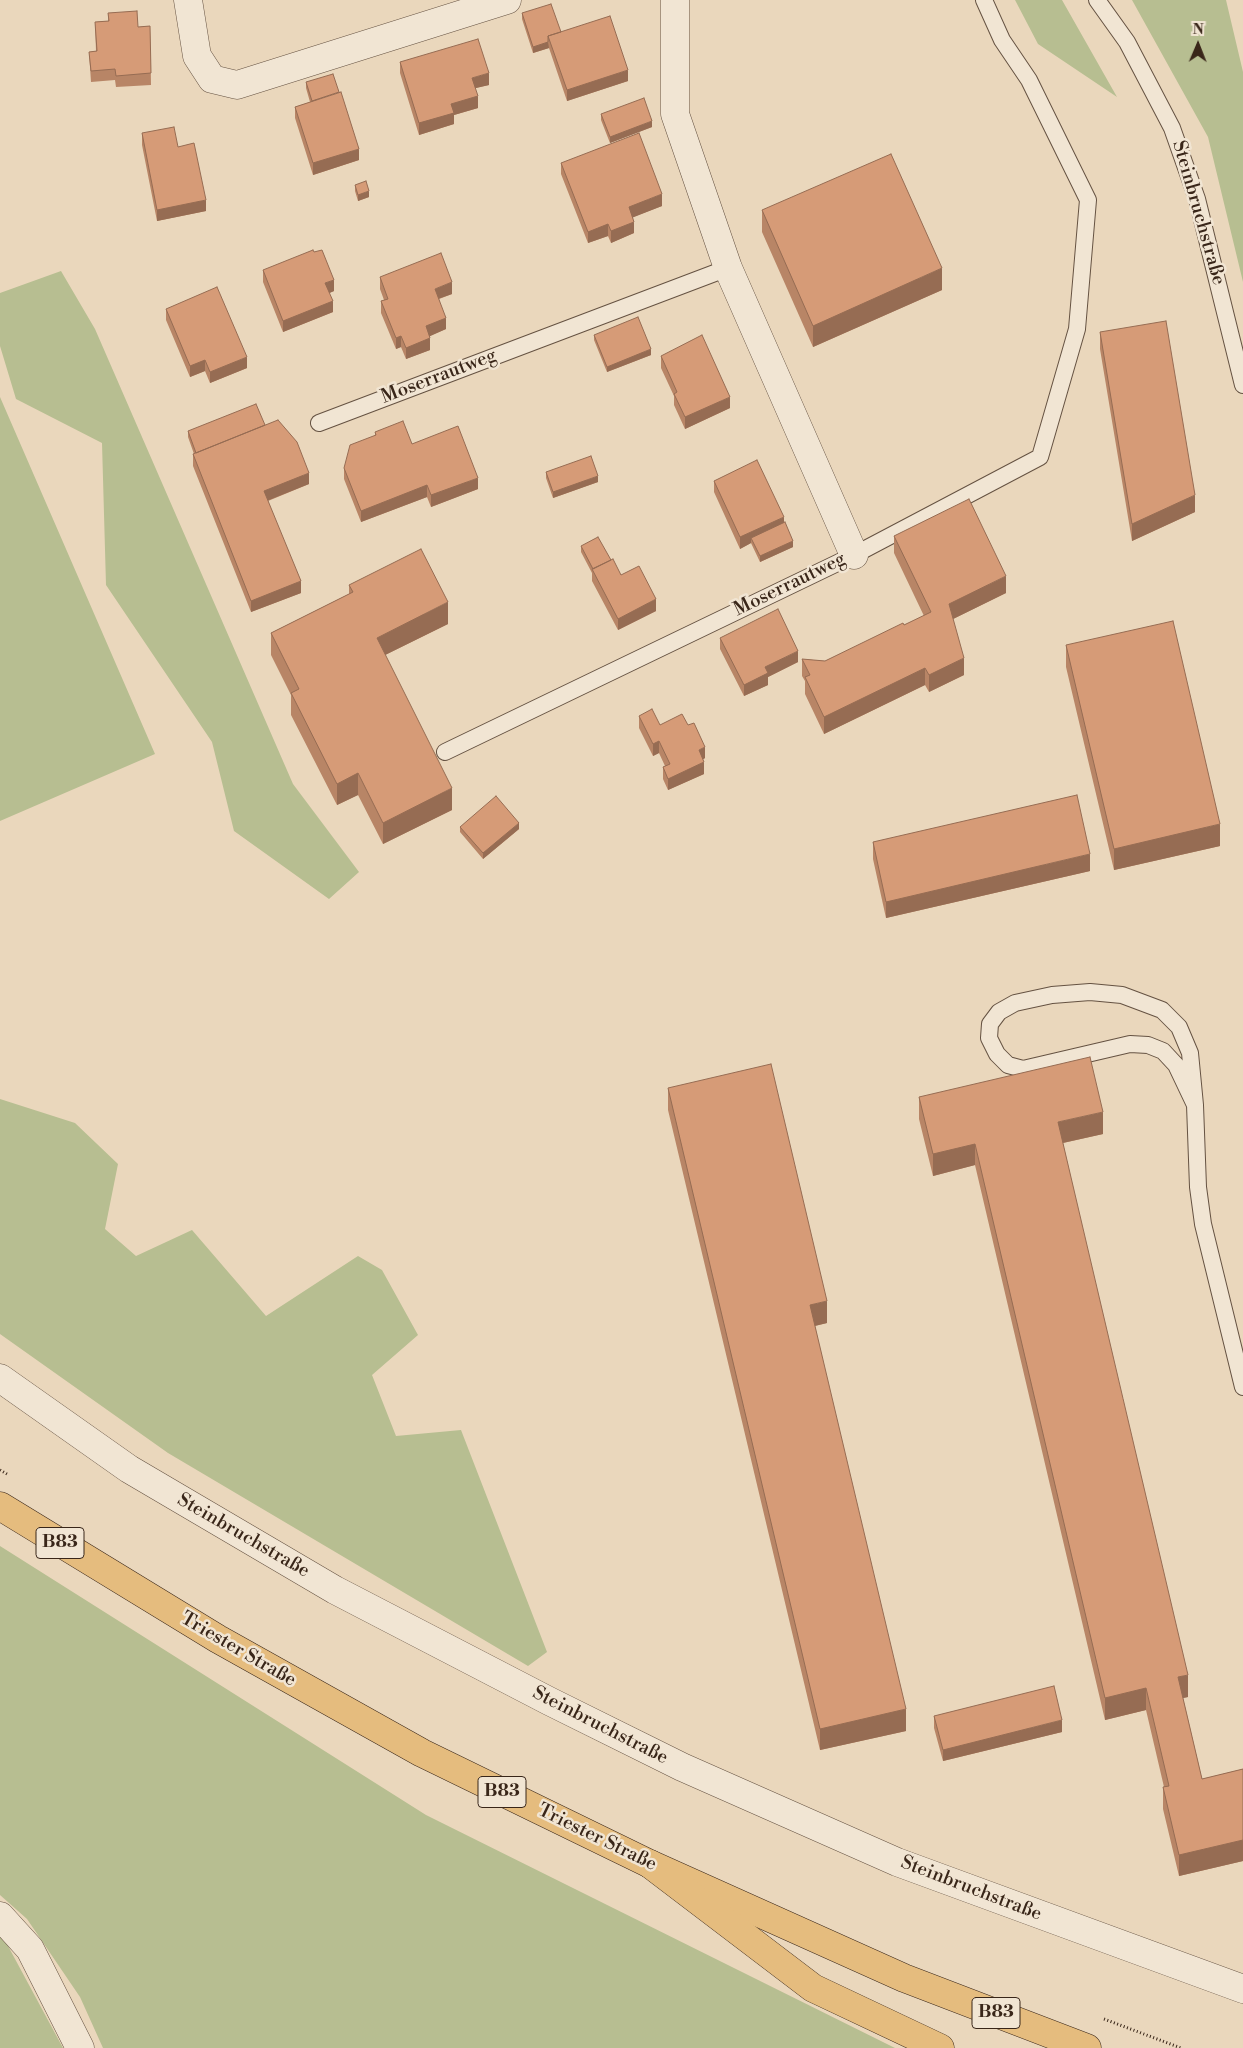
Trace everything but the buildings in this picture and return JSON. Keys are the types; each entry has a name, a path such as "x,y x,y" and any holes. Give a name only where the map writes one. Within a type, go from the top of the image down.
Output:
{"main road":[{"name":"Triester Straße","path":"0,1506 218,1640 422,1753 650,1864 904,1978 1087,2048"},
{"path":"650,1864 813,1988 940,2048"}],"street":[{"path":"188,0 197,56 212,78 238,85 507,0"},
{"name":"Moserrautweg","path":"675,0 674,114 728,268 854,555"},
{"name":"Steinbruchstraße","path":"0,1378 128,1469 334,1590 682,1767 897,1862 1243,1988"},
{"path":"0,1916 30,1949 80,2048"}],"lane":[{"path":"854,555 1040,457 1077,329 1088,200 1029,80 1002,40 984,0"},
{"name":"Steinbruchstraße","path":"1097,0 1127,42 1172,128 1197,198 1243,385"},
{"name":"Moserrautweg","path":"319,423 728,268"},
{"name":"Moserrautweg","path":"445,752 854,555"},
{"path":"1195,1105 1176,1065 1163,1051 1148,1045 1130,1044 1023,1069 1008,1065 997,1054 989,1038 990,1024 999,1012 1015,1003 1052,995 1090,992 1122,995 1162,1010 1179,1027 1190,1053 1195,1105 1198,1186 1203,1224 1243,1387"}],"path":[{"path":"0,1470 13,1479"},
{"path":"1097,2016 1181,2048"}],"green space":[{"path":"1015,0 1062,0 1117,97 1038,44"},
{"path":"1132,0 1226,0 1243,72 1243,282 1208,137"},
{"path":"61,271 95,329 293,784 359,872 329,899 234,831 212,742 106,585 102,443 16,399 0,346 0,293"},
{"path":"0,397 155,754 0,821"},
{"path":"0,1099 75,1123 118,1164 105,1229 136,1256 192,1230 266,1316 358,1256 382,1270 418,1335 372,1375 396,1436 461,1430 547,1652 528,1666 168,1453 0,1334"},
{"path":"0,1546 426,1815 895,2048 103,2048 80,1997 27,1919 0,1895"},
{"path":"1,1933 63,2048 0,2048"}]}
